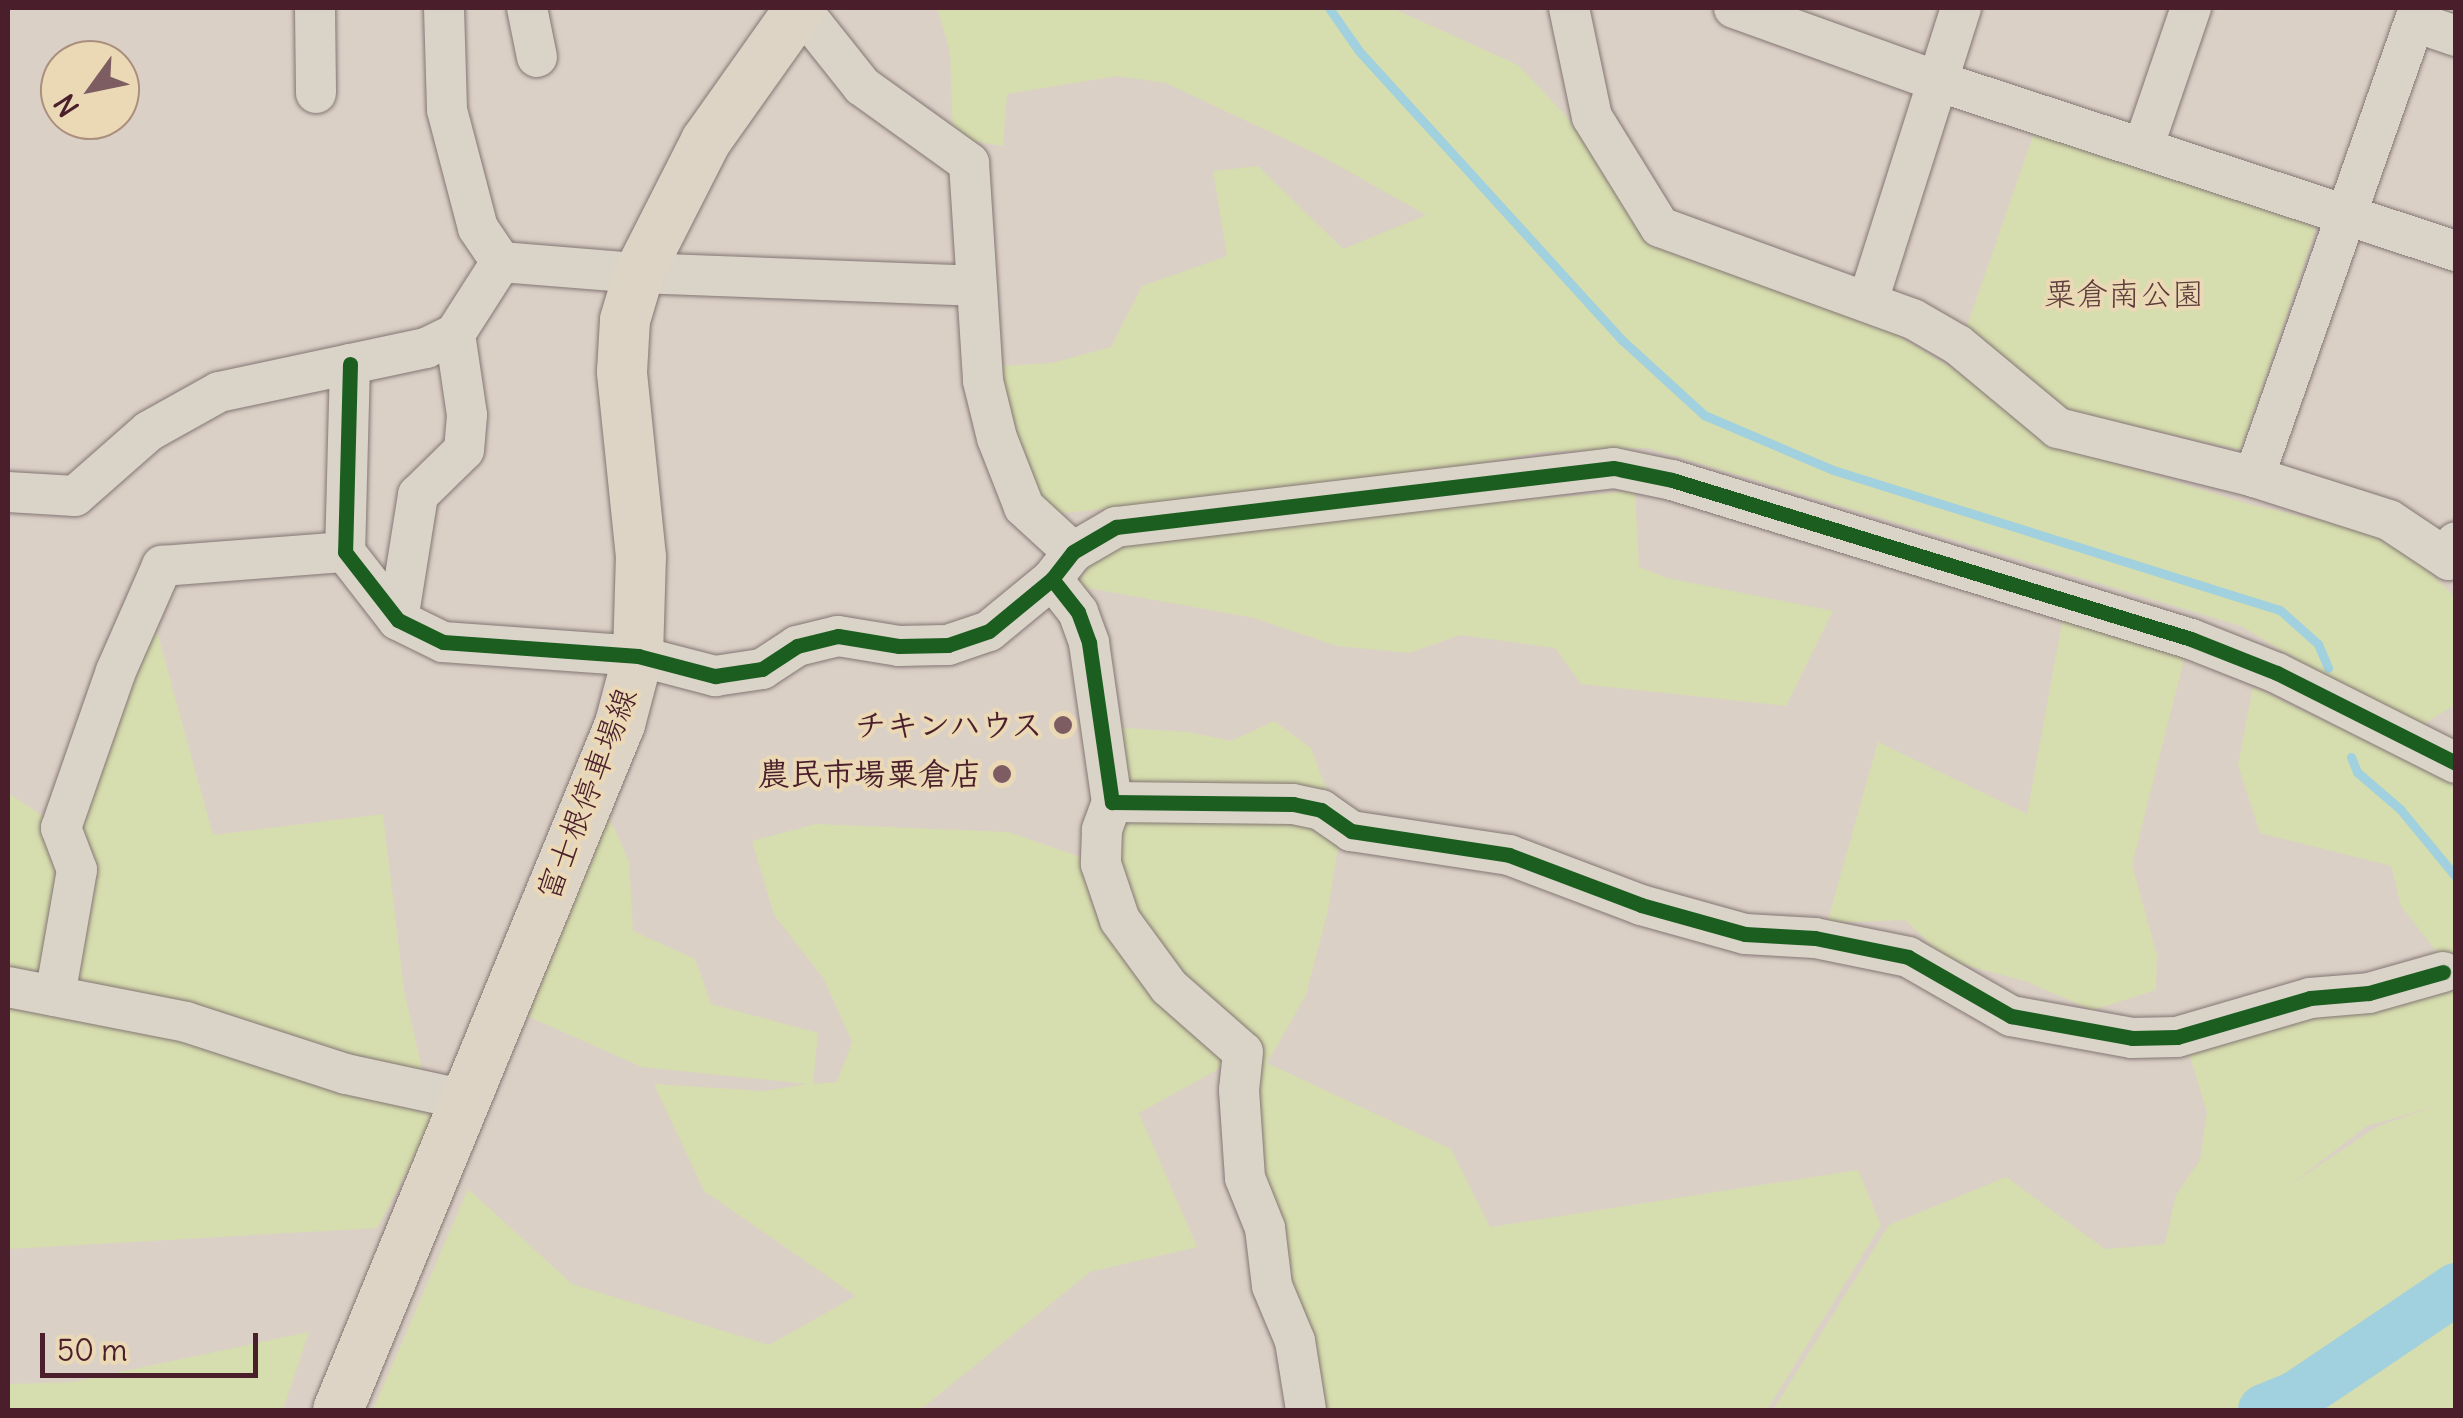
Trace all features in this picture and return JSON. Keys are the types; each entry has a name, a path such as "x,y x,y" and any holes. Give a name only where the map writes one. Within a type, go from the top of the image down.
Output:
{"main road":[{"name":"富士根停車場線","path":"338,1410 620,724 638,656 641,557 622,372 625,320 639,273 706,141 800,8"}],"street":[{"path":"314,8 316,93"},
{"path":"444,8 446,110 478,228 501,262"},
{"path":"527,8 537,57"},
{"path":"800,8 862,86 969,163 982,382 996,438 1024,507 1063,566 1089,643 1112,802 1102,830 1101,864 1120,920 1169,988 1243,1052 1239,1090 1245,1178 1265,1228 1272,1286 1294,1341 1306,1410"},
{"path":"1568,8 1592,117 1660,227 1913,319 1958,345 2058,428 2254,478 2388,520 2449,560 2456,542"},
{"path":"1734,8 1938,81 2144,145 2456,251"},
{"path":"1868,301 1961,8"},
{"path":"2144,145 2191,8"},
{"path":"2254,478 2417,15 2456,36"},
{"path":"501,262 639,273 974,286"},
{"path":"8,492 74,496 150,430 219,392 426,348 455,334 501,262"},
{"path":"398,620 418,495 464,450 467,416 455,334"},
{"path":"350,364 345,552 398,620 442,642 638,656 715,676 762,669 797,646 838,636 899,646 948,646 989,632 1063,566 1116,527 1155,519 1614,468 1672,480 2191,639 2277,673 2456,763"},
{"path":"55,996 77,870 61,828 116,671 162,566 345,552"},
{"path":"1112,802 1293,804 1321,810 1352,830 1508,855 1641,905 1745,934 1815,938 1908,958 2011,1016 2132,1038 2177,1037 2310,998 2370,994 2443,972"},
{"path":"8,987 186,1022 346,1074 466,1100"}],"green space":[{"path":"937,8 1392,8 1518,65 1567,117 1655,240 1886,328 1954,369 2055,445 2252,505 2393,537 2455,597 2455,705 2414,730 2241,626 1648,448 1543,452 1373,482 1052,514 1032,491 998,366 1052,363 1111,347 1142,286 1227,256 1213,171 1258,166 1343,249 1426,215 1323,157 1166,83 1117,76 1007,94 1003,146 953,138 950,52"},
{"name":"粟倉南公園","path":"2035,130 2317,226 2241,450 2064,410 1966,329"},
{"path":"1635,491 1639,567 1667,578 1833,611 1786,706 1581,684 1555,648 1460,635 1409,653 1337,646 1254,618 1077,586 1099,549 1455,505"},
{"path":"148,599 213,835 383,814 404,990 434,1121 377,1228 8,1249 8,793 60,827"},
{"path":"2063,617 2185,656 2132,865 2157,955 2156,990 2093,1010 2025,981 1949,961 1905,920 1827,923 1878,742 2027,814"},
{"path":"2253,687 2455,782 2455,1410 1773,1410 1889,1225 2006,1177 2105,1249 2165,1244 2176,1195 2200,1160 2207,1112 2179,1020 2439,955 2401,906 2391,866 2260,833 2238,765","holes":["2440,1105 2378,1126 2291,1184 2367,1126"]},
{"path":"1274,721 1311,748 1341,829 1328,910 1306,995 1267,1063 1451,1149 1490,1227 1858,1170 1881,1225 1767,1410 1306,1410 1226,1065 1139,1113 1197,1247 1090,1272 920,1410 373,1410 468,1189 572,1284 769,1345 856,1296 704,1191 654,1084 765,1091 807,1084 642,1067 518,1012 606,811 629,861 633,931 695,959 711,1004 818,1033 813,1084 837,1082 852,1042 824,979 774,915 752,841 816,824 1008,832 1101,864 1107,727 1189,732 1231,741"},
{"path":"309,1332 283,1410 8,1410 8,1384 72,1382"}],"waterway":[{"path":"1329,8 1359,51 1622,340 1704,415 1833,470 2280,610 2318,644 2328,668"},
{"path":"2351,757 2357,772 2400,809 2456,877"},
{"path":"2264,1410 2296,1397 2456,1289"}],"cycle path":[{"path":"350,364 345,552 398,620 443,642 638,656 715,676 762,669 797,646 838,636 899,646 948,645 989,631 1052,579 1073,552 1116,527 1614,468 1672,480 2191,639 2277,673 2456,763"},
{"path":"1052,579 1078,612 1089,643 1112,802 1293,804 1321,810 1351,831 1509,855 1641,905 1745,934 1815,938 1908,957 2011,1016 2132,1038 2177,1037 2310,998 2369,993 2443,972"}],"place":[{"name":"チキンハウス","path":"1063,725"},
{"name":"農民市場粟倉店","path":"1002,774"}]}
